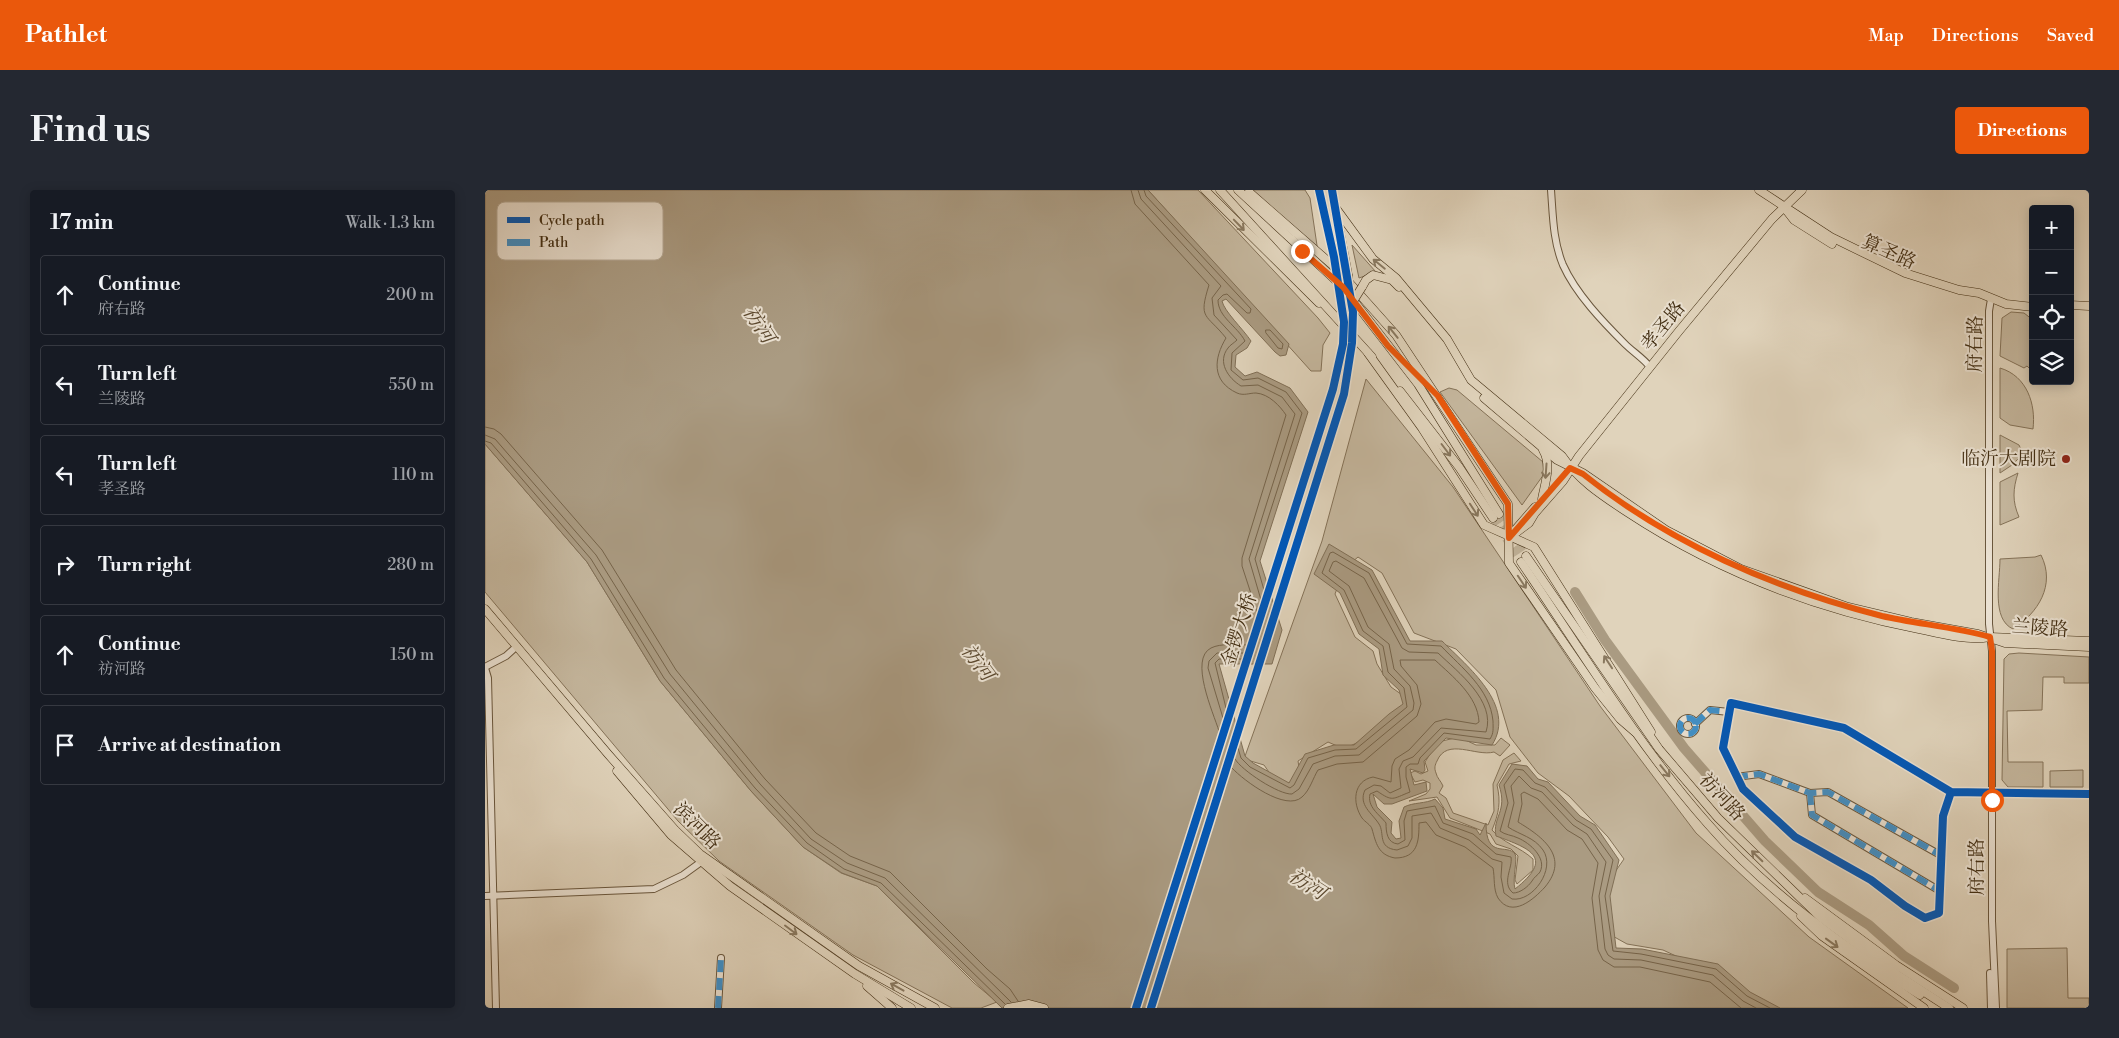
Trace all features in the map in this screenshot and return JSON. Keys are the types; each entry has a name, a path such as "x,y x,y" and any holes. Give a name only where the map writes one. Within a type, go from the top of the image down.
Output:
{"main road":[{"path":"1205,190 1307,293 1338,318"},
{"path":"1220,190 1368,353 1423,419 1496,516 1439,416 1343,287 1248,191"},
{"path":"1238,190 1343,287"},
{"path":"1314,190 1319,194"},
{"name":"金锣大桥","path":"1151,1008 1344,394 1352,342 1353,312 1348,274 1332,190"},
{"name":"算圣路","path":"1759,190 1785,208"},
{"name":"算圣路","path":"1767,190 1794,220 1867,262 1931,287 1958,295 2029,302"},
{"name":"孝圣路","path":"1509,538 1529,523 1535,513 1563,481 1570,468 1581,458 1798,190"},
{"name":"孝圣路","path":"1509,538 1570,468 1772,219 1802,190"},
{"path":"1248,191 1337,268 1396,335 1508,504 1509,563 1595,688 1620,720 1635,732"},
{"name":"金锣大桥","path":"1136,1008 1333,389 1343,344 1344,322 1333,257 1319,194"},
{"path":"1335,207 1373,258 1397,278 1447,338 1471,380 1562,456 1570,468"},
{"path":"1352,303 1366,280 1373,275 1392,280 1445,341 1467,383 1570,468"},
{"name":"算圣路","path":"1991,299 2006,304 2029,307"},
{"path":"2074,305 2089,306"},
{"path":"2074,310 2089,311"},
{"path":"1388,346 1438,396"},
{"path":"1368,353 1422,428 1484,525 1509,538 1534,547 1647,724 1659,749"},
{"path":"1539,444 1546,456 1547,470 1542,499"},
{"name":"兰陵路","path":"1570,468 1593,489 1642,522 1689,549 1739,574 1847,612 1978,639 1990,637 2089,641"},
{"name":"祊河路","path":"1941,1008 1894,980 1771,886 1708,825 1635,732 1524,559 1659,749 1718,818 1821,917 1868,954 1949,1008"},
{"name":"滨河路","path":"485,609 608,754 675,830 700,854 859,966 935,1008"},
{"name":"滨河路","path":"485,613 517,648 545,687 671,835 730,886 855,974 911,1008"},
{"name":"兰陵路","path":"1990,637 2005,643 2089,646"},
{"path":"1771,886 1821,936 1924,1008"},
{"path":"1791,890 1819,907 1896,966 1963,1008"},
{"path":"855,974 892,1008"},
{"path":"1007,1008 1029,1004 1044,1008"}],"street":[{"path":"1551,190 1552,219 1557,246 1563,265 1573,283 1625,344 1651,367"},
{"name":"府右路","path":"1991,299 1989,321 1990,637 1992,651 1991,1008"},
{"path":"496,1008 489,896 488,678 485,667 517,648"},
{"path":"1951,792 1943,816 1939,913 1925,918 1905,906 1871,880 1795,837 1743,788 1723,748 1731,702 1845,728 1951,792 2089,794"},
{"path":"1695,724 1709,710 1729,712"},
{"path":"1736,777 1759,774 1809,793 1828,792 1942,856"},
{"path":"1809,793 1812,815 1940,891"},
{"name":"府右路","path":"1991,793 1992,921 1996,1008"},
{"path":"489,896 654,889 683,875 701,862"},
{"path":"718,1008 721,958"}],"shaded area":[{"path":"1148,190 1198,190 1330,333 1323,345 1321,371 1311,371"},
{"path":"1252,190 1305,190 1310,198 1319,259"},
{"path":"1352,245 1376,272 1359,278"},
{"path":"2011,312 2024,313 2029,317 2029,368 2027,366 2024,368 2000,356 2002,318"},
{"path":"2000,368 2017,377 2028,392 2033,410 2033,429 2010,425 2000,418"},
{"path":"1366,379 1453,487 1600,706 1696,833 1809,937 1908,1008 1765,1008 1691,963 1663,950 1627,944 1609,934 1608,882 1624,859 1608,837 1569,796 1538,773 1510,737 1496,690 1456,649 1414,633 1382,573 1358,557 1345,568 1335,594 1355,637 1373,651 1377,664 1391,687 1405,697 1407,706 1381,731 1344,749 1328,742 1298,761 1301,779 1284,784 1273,778 1264,765 1244,759 1322,541"},
{"path":"1449,388 1457,390 1543,462 1544,474 1522,505 1440,392"},
{"path":"2000,435 2019,445 2023,454 2000,473"},
{"path":"485,444 587,562 660,681 751,791 803,847 841,873 877,886 974,983 997,1002 981,1008 952,1008 853,955 719,861 678,821 485,592"},
{"path":"2018,473 2014,495 2019,517 2000,525 2000,482"},
{"path":"2041,555 2046,577 2042,597 2030,615 2013,629 2006,624 1999,608 2000,559"},
{"path":"2009,654 2089,657 2089,683 2064,683 2064,677 2043,677 2042,710 2007,711 2008,762 2043,762 2043,787 2008,787 2002,780 2004,659"},
{"path":"1459,737 1476,745 1495,745 1501,738 1510,745 1500,756 1494,752 1487,753 1463,749 1448,750 1442,754 1435,767 1443,786 1439,793 1446,798 1453,813 1488,825 1494,811 1493,784 1503,760 1514,753 1521,761 1509,764 1497,785 1499,808 1492,830 1533,859 1533,870 1517,884 1515,880 1518,856 1511,849 1496,844 1490,834 1450,818 1437,797 1409,801 1426,794 1430,789 1430,783 1423,780 1415,782 1410,773 1415,771 1421,774 1428,771 1425,762 1438,742"},
{"path":"2083,770 2083,787 2050,787 2050,771"},
{"path":"2067,948 2068,998 2089,998 2089,1008 2007,1008 2007,949"}],"water":[{"name":"祊河","path":"485,190 1148,190 1289,344 1286,355 1280,356 1226,299 1222,301 1223,305 1251,341 1247,348 1236,355 1235,367 1245,376 1257,372 1290,388 1308,412 1260,561 1282,630 1272,664 1219,664 1245,756 1253,763 1289,783 1305,754 1334,745 1354,745 1403,704 1399,690 1383,675 1379,649 1359,634 1340,593 1314,574 1329,544 1372,570 1410,641 1442,641 1464,662 1486,688 1494,702 1498,716 1498,730 1492,745 1446,738 1424,761 1425,770 1423,773 1410,769 1414,785 1426,782 1427,791 1392,804 1384,804 1373,794 1377,807 1392,822 1391,833 1396,839 1401,838 1399,821 1404,807 1435,799 1443,808 1445,819 1476,829 1480,835 1486,823 1489,842 1497,848 1511,851 1515,854 1515,889 1534,869 1536,862 1534,856 1528,850 1496,836 1495,829 1502,802 1499,785 1512,764 1527,766 1538,779 1548,782 1580,816 1595,825 1619,860 1610,896 1616,948 1642,949 1718,964 1750,992 1780,1008 1002,1008 877,886 842,873 803,847 751,791 660,681 587,562 485,444"}],"waterway":[{"path":"1575,592 1605,640 1684,748 1765,841 1818,892 1869,925 1904,956 1954,988"}],"tunnel":[{"path":"1499,514 1526,556"},
{"path":"1493,518 1521,562"}],"marked path":[{"path":"1695,724 1710,710 1729,712"},
{"path":"1688,718 1696,726 1688,734 1680,726 1688,718"},
{"path":"1736,777 1759,774 1810,793 1828,792 1942,856"},
{"path":"1810,793 1812,815 1940,891"},
{"path":"718,1008 721,958"}],"cycle path":[{"path":"1136,1008 1333,389 1343,344 1344,322 1334,257 1319,190"},
{"path":"1151,1008 1344,394 1352,343 1353,312 1332,190"},
{"path":"1951,792 1943,816 1939,913 1925,918 1905,906 1871,880 1795,837 1743,789 1723,748 1731,703 1844,728 1951,792 2089,794"}],"place":[{"name":"临沂大剧院","path":"2066,459"}],"route":[{"path":"1302,251 1343,287 1388,346 1438,396 1508,504 1509,538 1524,518 1570,468 1583,474 1666,530 1741,569 1848,606 1880,615 1990,637 1992,651 1992,800"}]}
